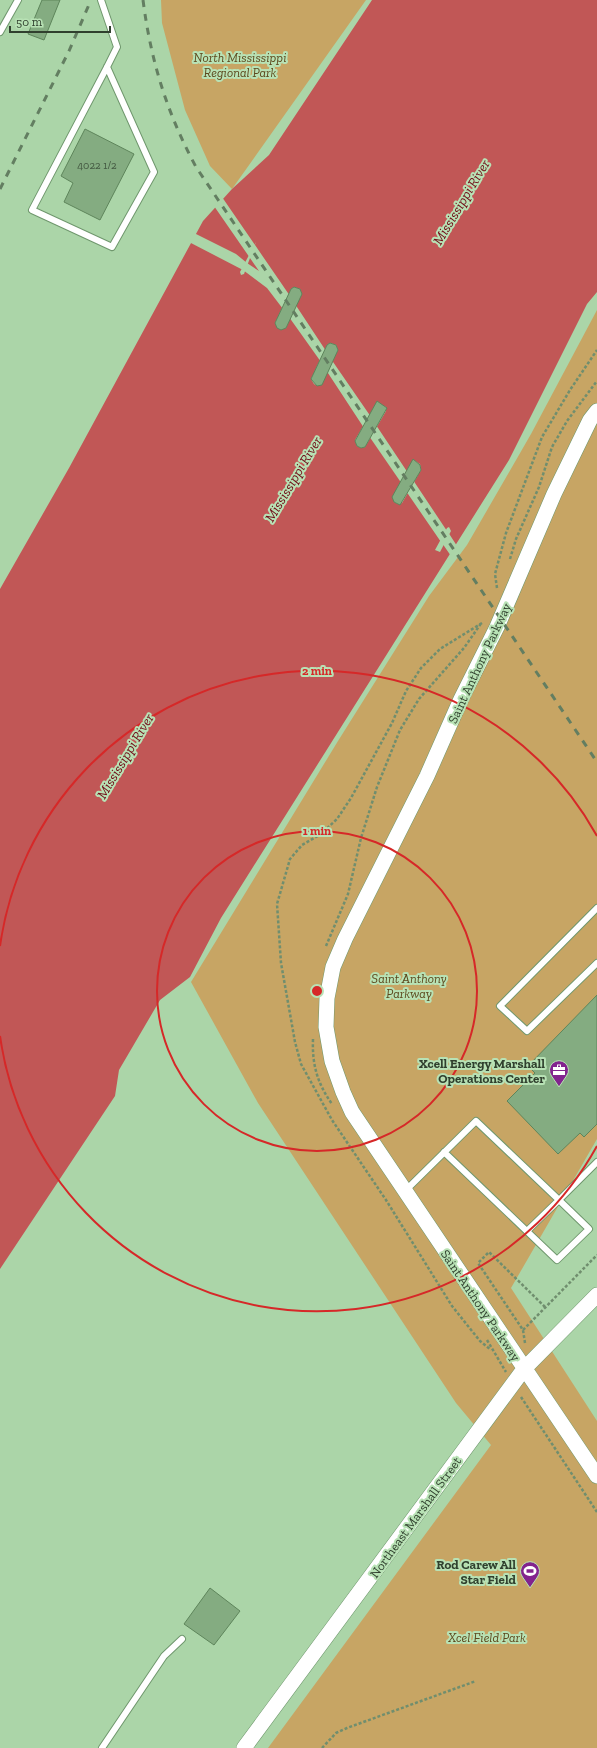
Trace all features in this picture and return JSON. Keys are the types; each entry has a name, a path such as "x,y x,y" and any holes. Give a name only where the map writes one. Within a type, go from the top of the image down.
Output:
{"street":[{"name":"Saint Anthony Parkway","path":"597,411 590,420 554,494 497,627 461,700 428,776 345,939 333,968 327,998 326,1027 332,1061 352,1112 597,1476"},
{"name":"Northeast Marshall Street","path":"244,1748 524,1369 597,1295"}],"lane":[{"path":"0,32 18,0"},
{"path":"101,0 117,47 32,210 112,247 154,172 107,67"},
{"path":"597,908 500,1006 527,1031 597,963"},
{"path":"405,1191 444,1152 476,1121 589,1229 557,1260 444,1152"},
{"path":"527,1232 597,1162"},
{"path":"102,1748 164,1656 182,1639"}],"path":[{"path":"500,583 497,588 495,574 506,533 542,437 570,390 597,350"},
{"path":"509,560 516,539 539,487 552,447 567,421 597,381"},
{"path":"324,950 348,894 361,838 375,794 400,730 419,699 464,648 482,623 440,649 421,668 406,691 392,723 351,798 337,819 321,834 302,845 290,859 277,904 281,963 295,1042 301,1064 332,1120 386,1200 452,1306 480,1341 492,1351"},
{"path":"313,1032 313,1057 317,1079 336,1110"},
{"path":"525,1342 523,1330 478,1263 489,1252 546,1306"},
{"path":"523,1330 597,1255"},
{"path":"487,1339 492,1351 503,1368"},
{"path":"527,1406 597,1512"},
{"path":"322,1748 336,1733 347,1728 476,1681"}],"green space":[{"name":"North Mississippi Regional Park","path":"161,0 366,0 232,189 210,166 185,110 162,23"},
{"name":"Saint Anthony Parkway","path":"597,310 597,1139 511,1288 597,1421 597,1748 268,1748 491,1445 456,1403 258,1103 191,982 338,741 429,596 467,545 531,434"}],"water":[{"name":"Mississippi River","path":"372,0 597,0 597,292 587,304 509,460 221,918 190,977 160,1000 119,1070 115,1096 0,1269 0,589 69,468 203,221 232,189 269,155","holes":["256,242 244,274 241,275 240,272","294,287 300,289 301,294 286,328 279,328 275,323 291,289","330,343 336,345 338,350 317,386 311,379 327,345","376,404 386,407 386,411 365,447 361,448 357,446 355,440","415,461 420,464 421,470 402,503 398,504 394,502","449,527 451,531 440,552 435,550 447,528"]}],"pier":[{"path":"222,197 290,296 283,309 267,288 243,270 247,263 259,271 214,206"},
{"path":"194,233 236,254 247,263 243,270 189,242"},
{"path":"295,304 326,351 321,362 289,317"},
{"path":"331,359 371,417 364,428 326,370"},
{"path":"376,425 408,473 402,484 369,436"},
{"path":"413,480 447,531 441,542 406,491"},
{"path":"448,532 457,546 451,556 442,543"}],"building":[{"path":"42,0 60,0 44,40 28,34"},
{"path":"85,129 134,154 100,220 64,202 73,183 61,176"},
{"path":"294,287 300,289 302,294 286,328 281,330 277,328 275,323 291,289"},
{"path":"330,343 336,345 338,350 322,385 317,386 311,379 327,345"},
{"path":"377,401 387,408 365,447 361,448 357,446 355,441"},
{"path":"413,459 420,465 421,470 400,505 394,502 392,497"},
{"name":"Xcell Energy Marshall Operations Center","path":"597,995 597,1124 584,1137 580,1133 558,1154 507,1101 535,1073 528,1066"},
{"path":"210,1588 240,1611 214,1645 184,1624"}],"railway":[{"path":"0,189 69,51 91,0"},
{"path":"143,0 146,23 162,86 177,127 196,167 597,762"}],"place":[{"name":"Xcell Energy Marshall Operations Center","path":"559,1087"},
{"name":"Rod Carew All Star Field","path":"530,1588"}],"park label":[{"name":"Xcel Field Park","path":"487,1637"}]}
